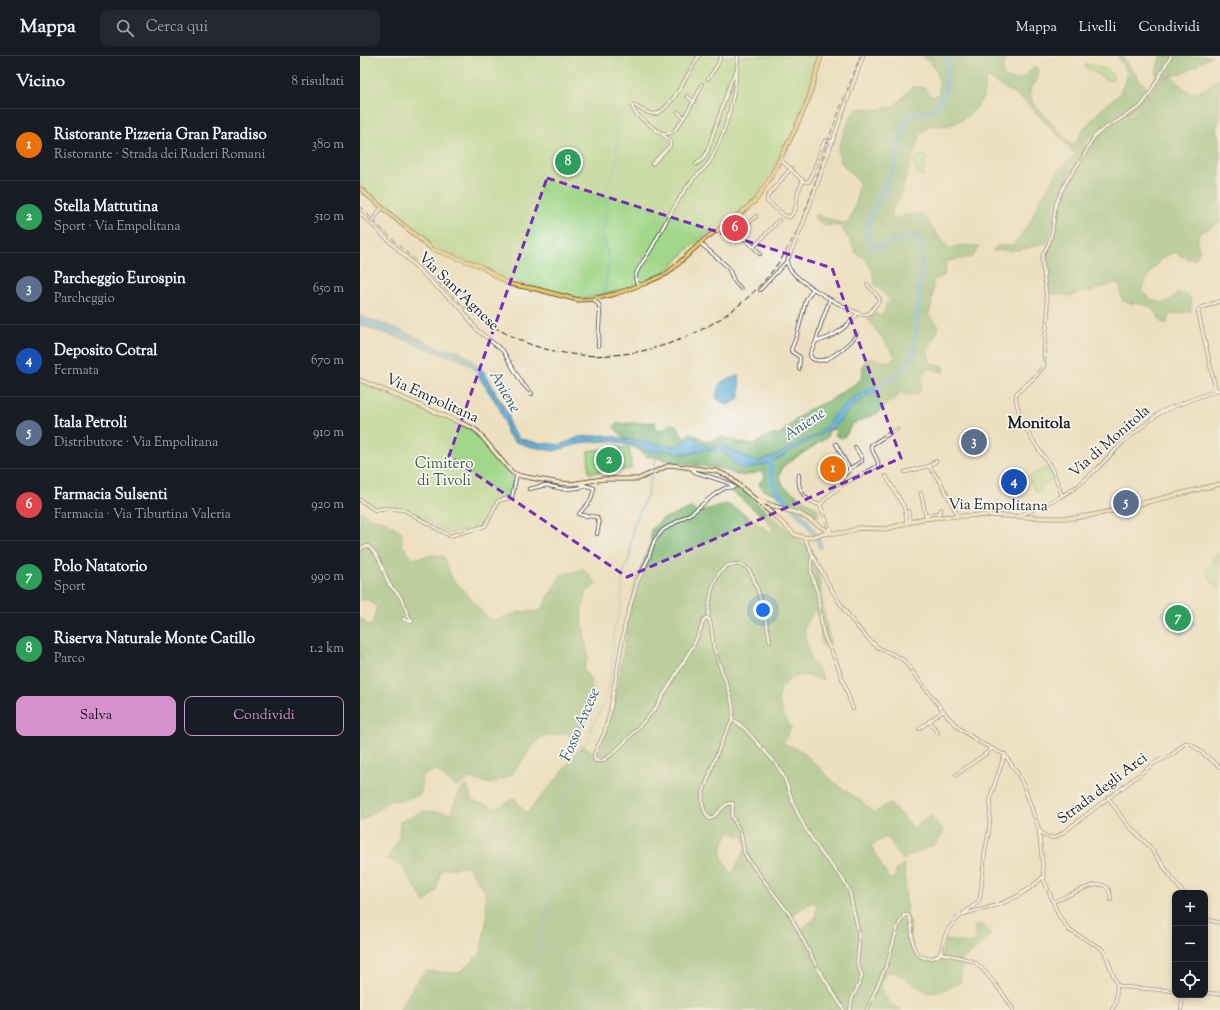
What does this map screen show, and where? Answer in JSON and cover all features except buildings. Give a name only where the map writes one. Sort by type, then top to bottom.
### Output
[{"type":"main road","points":[[360,190],[434,250],[478,265],[507,283],[538,289],[570,299],[593,299],[615,294],[638,287],[668,273],[700,243],[727,226],[758,198],[795,130],[805,108],[821,56]]},
{"type":"main road","name":"Via Empolitana","points":[[360,380],[473,428],[481,435],[506,467],[517,474],[559,483],[579,484],[601,480],[638,479],[670,465],[715,471],[724,474],[754,498],[795,535],[806,538],[831,532],[842,534],[860,528],[886,529],[926,518],[996,515],[1058,519],[1084,517],[1220,484]]},
{"type":"main road","points":[[754,498],[800,514],[831,532]]},
{"type":"main road","points":[[770,512],[770,508],[774,506]]},
{"type":"main road","points":[[821,526],[823,530],[822,534]]},
{"type":"street","points":[[652,164],[670,146],[670,141],[662,133],[639,116],[633,110],[632,106],[634,105],[651,113],[663,111],[675,96],[698,56]]},
{"type":"street","points":[[708,79],[717,66],[721,56]]},
{"type":"street","points":[[638,287],[636,280],[637,273],[651,250],[666,220],[688,184],[706,168],[714,154],[730,111],[738,68],[738,56]]},
{"type":"street","points":[[760,290],[787,261],[803,224],[863,56]]},
{"type":"street","points":[[1062,496],[1055,475],[1049,463],[1034,441],[1022,418],[1016,401],[1016,394],[1044,366],[1048,312],[1042,258],[1052,232],[1056,203],[1066,182],[1083,157],[1094,137],[1102,130],[1140,107],[1147,98],[1171,56]]},
{"type":"street","points":[[696,164],[703,159],[707,152],[730,83],[738,68]]},
{"type":"street","points":[[662,133],[669,134],[672,132],[694,102],[702,84]]},
{"type":"street","points":[[687,96],[694,102]]},
{"type":"street","points":[[678,112],[684,117]]},
{"type":"street","points":[[780,158],[803,181],[807,183],[810,180],[824,142],[827,140],[832,142]]},
{"type":"street","points":[[791,168],[767,198],[767,201],[786,216],[790,217],[794,211],[798,192],[803,181]]},
{"type":"street","points":[[370,223],[382,207]]},
{"type":"street","name":"Via Sant'Agnese","points":[[360,213],[461,308],[477,330],[503,352],[520,380],[532,394]]},
{"type":"street","points":[[738,235],[756,216]]},
{"type":"street","points":[[754,247],[780,220]]},
{"type":"street","points":[[727,226],[735,223]]},
{"type":"street","points":[[727,226],[754,247],[760,254]]},
{"type":"street","points":[[700,243],[728,267],[734,281],[741,289]]},
{"type":"street","points":[[787,261],[787,265],[792,272],[813,289],[863,315],[869,314],[880,300],[867,284]]},
{"type":"street","points":[[799,368],[800,357],[792,352],[791,349],[797,335],[806,300],[813,289]]},
{"type":"street","points":[[593,299],[598,304],[600,310],[598,346]]},
{"type":"street","points":[[830,299],[810,357],[815,360],[824,360],[848,344],[854,338],[856,333]]},
{"type":"street","points":[[1216,391],[1198,311],[1201,308],[1220,301]]},
{"type":"street","points":[[816,342],[830,337],[851,321],[858,313]]},
{"type":"street","name":"Via di Monitola","points":[[1017,517],[1062,496],[1082,483],[1120,445],[1161,412],[1220,389]]},
{"type":"street","points":[[820,506],[827,497],[844,484],[878,466],[878,462],[871,449],[871,445],[897,429]]},
{"type":"street","points":[[836,444],[850,469]]},
{"type":"street","points":[[844,484],[840,479],[841,477],[862,461],[862,458],[855,447]]},
{"type":"street","points":[[905,472],[930,466],[936,461]]},
{"type":"street","points":[[930,466],[958,516]]},
{"type":"street","points":[[692,469],[695,472],[726,482],[734,487],[724,488],[715,494],[693,512],[662,531],[653,543],[648,559],[636,585],[625,624],[608,718],[603,737],[594,754],[594,759],[596,761],[602,761],[611,755],[655,709],[693,646],[700,633],[704,619],[708,618]]},
{"type":"street","points":[[360,500],[375,510],[385,508],[404,510],[450,536],[485,526],[498,501],[512,497],[517,474]]},
{"type":"street","points":[[799,475],[799,485],[802,494],[820,506],[831,532]]},
{"type":"street","points":[[886,476],[904,507],[909,522]]},
{"type":"street","points":[[579,484],[593,487],[594,490],[591,500],[580,512],[580,514],[597,517],[599,524],[597,534]]},
{"type":"street","points":[[529,489],[546,485],[563,489],[579,488],[585,485]]},
{"type":"street","points":[[921,493],[926,518]]},
{"type":"street","points":[[926,518],[929,514],[940,513],[941,509]]},
{"type":"street","points":[[908,511],[909,522]]},
{"type":"street","points":[[806,538],[831,589],[862,632],[880,649],[900,657],[943,711],[964,732],[992,749],[1005,754],[991,795],[989,830],[980,898],[978,902],[952,924],[937,957],[930,958],[919,955],[914,944],[910,917],[904,915],[898,926],[888,962],[867,1010]]},
{"type":"street","points":[[360,550],[363,547],[368,546],[378,556],[389,583],[395,592],[400,596],[409,617],[412,620],[411,622],[403,619]]},
{"type":"street","points":[[813,555],[811,570],[818,595],[823,634],[836,661],[853,709]]},
{"type":"street","points":[[770,642],[768,626],[753,577],[748,569],[743,565],[732,564],[724,567],[720,571],[712,592],[708,618],[710,619],[715,651],[730,696],[733,714],[732,720],[715,756],[704,787],[702,797],[704,809],[707,817],[710,819],[724,806],[733,804],[732,817],[741,833],[744,852],[747,858],[789,913],[815,963],[844,1010]]},
{"type":"street","points":[[919,729],[943,711]]},
{"type":"street","points":[[732,720],[745,729],[776,764],[782,773],[792,802],[804,826],[818,848],[842,878],[850,891],[858,930],[859,944],[856,963],[862,976],[850,1010]]},
{"type":"street","points":[[930,721],[938,733]]},
{"type":"street","name":"Strada degli Arci","points":[[1005,754],[1021,780],[1030,800],[1039,830],[1042,834],[1048,837],[1056,837],[1156,762],[1172,755],[1185,743],[1190,743],[1220,767]]},
{"type":"street","points":[[956,775],[992,749]]},
{"type":"street","points":[[1108,797],[1125,822],[1148,844],[1181,890]]},
{"type":"street","points":[[1039,830],[1044,876],[1059,916],[1067,928],[1103,950],[1117,985],[1115,1004],[1112,1010]]},
{"type":"street","points":[[962,916],[1012,899],[1034,885],[1044,876]]},
{"type":"street","points":[[1053,902],[1100,884],[1109,889],[1111,900]]},
{"type":"street","points":[[1208,919],[1220,923]]},
{"type":"street","points":[[940,953],[968,960],[977,964],[1008,1000],[1013,1010]]},
{"type":"street","points":[[1117,985],[1123,987],[1172,991]]},
{"type":"street","points":[[1208,993],[1220,994]]},
{"type":"street","points":[[1181,1010],[1183,998]]},
{"type":"highlighted area","points":[[547,178],[832,268],[901,458],[627,577],[449,456]]},
{"type":"green space","points":[[360,56],[818,56],[809,89],[789,138],[756,198],[732,217],[706,234],[686,251],[668,271],[650,280],[623,290],[583,299],[520,283],[436,247],[360,186]]},
{"type":"green space","points":[[922,56],[963,56],[980,58],[985,56],[1008,56],[1002,70],[1007,78],[1014,80],[1021,79],[1031,69],[1036,67],[1039,69],[1038,77],[1030,89],[1033,103],[1071,144],[1069,147],[1027,103],[989,78],[985,79],[984,93],[979,105],[968,116],[950,125],[931,125],[920,135],[898,201],[892,209],[892,215],[896,218],[909,214],[922,214],[939,237],[950,248],[962,245],[979,246],[973,257],[947,261],[944,275],[940,278],[934,279],[931,308],[928,315],[938,325],[937,332],[928,351],[930,363],[945,367],[944,372],[928,368],[922,377],[922,385],[919,393],[909,395],[900,392],[892,402],[890,401],[878,413],[852,424],[846,435],[842,438],[836,436],[835,429],[828,431],[828,436],[826,438],[783,466],[779,477],[784,487],[818,509],[818,516],[815,517],[793,507],[779,495],[764,490],[759,485],[765,477],[763,471],[746,475],[737,475],[724,469],[645,456],[639,450],[631,446],[614,427],[616,424],[656,422],[655,427],[657,431],[662,430],[672,424],[677,426],[683,438],[691,433],[708,442],[720,437],[745,444],[756,444],[765,437],[780,434],[806,411],[832,399],[858,382],[863,376],[862,366],[868,358],[889,362],[896,357],[866,317],[877,313],[880,316],[885,312],[885,306],[890,300],[875,285],[873,272],[865,259],[856,253],[850,240],[840,226],[824,225],[814,218],[815,214],[841,223],[848,223],[857,201],[859,182],[841,163],[838,151],[853,112],[860,108],[877,110],[895,106],[912,87],[924,87],[932,97],[939,94],[938,76],[931,64]]},
{"type":"green space","points":[[1117,56],[1122,56],[1149,92],[1140,106],[1093,136],[1089,135],[1089,139],[1076,151],[1072,152],[1069,148],[1076,142],[1083,130],[1102,108],[1119,95],[1128,74]]},
{"type":"green space","points":[[1160,56],[1212,56],[1181,74],[1159,78],[1156,74]]},
{"type":"green space","points":[[1087,64],[1106,69],[1114,75],[1112,80],[1108,80],[1085,67]]},
{"type":"green space","points":[[1173,77],[1180,85],[1191,93],[1196,93],[1206,88],[1220,77],[1220,122],[1216,127],[1220,145],[1220,223],[1199,233],[1197,243],[1200,252],[1195,259],[1188,259],[1174,252],[1164,257],[1149,274],[1143,289],[1147,297],[1163,304],[1177,293],[1185,294],[1191,300],[1191,311],[1169,315],[1167,323],[1162,323],[1148,306],[1129,303],[1122,300],[1120,287],[1117,283],[1097,288],[1092,292],[1084,291],[1072,296],[1050,294],[1045,263],[1046,255],[1055,232],[1058,206],[1074,174],[1100,133],[1133,114],[1142,107],[1157,82]]},
{"type":"green space","points":[[1088,143],[1087,148],[1055,202],[1053,223],[1047,243],[1018,250],[992,251],[997,246],[1013,245],[1030,223],[1039,203],[1059,169]]},
{"type":"green space","points":[[919,155],[925,155],[927,160],[924,163],[923,176],[921,177],[916,172],[914,166],[916,157]]},
{"type":"green space","name":"Cimitero di Tivoli","points":[[360,383],[467,427],[482,440],[504,469],[514,478],[510,497],[497,500],[485,524],[450,534],[405,508],[384,507],[375,509],[360,498]]},
{"type":"green space","points":[[629,447],[631,469],[589,473],[588,451]]},
{"type":"green space","points":[[1048,467],[1054,479],[1040,486],[1042,489],[1036,493],[1028,477]]},
{"type":"green space","points":[[738,487],[803,543],[809,550],[817,567],[830,641],[825,648],[822,645],[818,614],[815,609],[804,629],[811,661],[820,672],[823,680],[808,675],[792,677],[781,688],[778,700],[784,716],[791,728],[783,743],[803,752],[836,784],[861,801],[874,813],[890,803],[914,828],[931,816],[944,831],[937,843],[902,860],[890,840],[885,837],[871,846],[889,879],[895,879],[896,869],[904,864],[907,917],[910,920],[911,945],[916,956],[920,959],[934,961],[938,959],[942,953],[945,940],[973,944],[976,936],[974,926],[982,924],[991,934],[979,947],[962,960],[960,983],[941,991],[929,993],[894,972],[885,973],[881,988],[889,1003],[902,1010],[399,1010],[416,982],[426,971],[459,973],[480,954],[487,919],[485,892],[468,867],[441,869],[436,891],[425,903],[403,868],[387,858],[398,842],[400,822],[424,811],[451,813],[461,789],[467,785],[472,801],[497,808],[515,798],[522,809],[527,813],[559,776],[582,745],[597,755],[603,744],[615,698],[635,584],[651,543],[651,530],[661,520],[691,508],[697,512],[726,504],[740,511],[770,532],[774,530],[767,520],[729,489]],"holes":[[[730,831],[739,837],[744,836],[746,847],[732,875],[722,853],[723,844]],[[812,902],[817,905],[815,918],[798,932],[789,917]]]},
{"type":"green space","points":[[360,511],[373,519],[385,521],[402,532],[402,545],[413,559],[434,555],[444,557],[452,579],[492,621],[520,612],[540,611],[561,575],[583,569],[597,583],[586,593],[581,614],[588,658],[583,670],[591,679],[592,712],[573,742],[569,733],[540,737],[511,775],[490,784],[470,778],[456,787],[436,770],[422,776],[421,794],[401,801],[391,800],[360,822],[360,619],[362,619],[367,625],[372,625],[377,607],[367,599],[360,601]]},
{"type":"green space","points":[[1220,552],[1220,590],[1216,584],[1214,585],[1206,569],[1215,564],[1211,559]]},
{"type":"water","name":"Aniene","points":[[360,316],[395,328],[442,349],[458,350],[471,359],[484,372],[490,382],[509,415],[509,424],[518,438],[533,442],[560,445],[579,437],[604,435],[674,447],[692,436],[707,447],[725,446],[751,460],[758,461],[772,457],[817,434],[828,424],[833,416],[852,399],[873,387],[876,391],[854,405],[837,425],[770,463],[747,469],[742,469],[737,466],[726,453],[718,451],[702,450],[691,454],[680,454],[667,450],[652,452],[644,450],[637,445],[628,445],[611,441],[586,442],[554,451],[528,446],[514,441],[506,433],[505,423],[500,409],[472,366],[453,356],[440,354],[406,340],[360,325]]},
{"type":"water","points":[[739,375],[740,396],[736,401],[727,405],[717,399],[720,384],[725,380]]},
{"type":"water","points":[[1175,601],[1195,624],[1181,636],[1161,613]]},
{"type":"waterway","points":[[604,295],[609,260],[602,234],[607,213],[606,198],[604,194],[617,164],[615,112],[616,56]]},
{"type":"waterway","name":"Aniene","points":[[870,392],[902,371],[914,353],[923,245],[919,238],[913,237],[901,239],[879,247],[873,247],[868,238],[867,225],[894,166],[904,123],[909,116],[935,108],[945,93],[948,65],[946,56]]},
{"type":"waterway","name":"Fosso Arcese","points":[[653,471],[658,451]]},
{"type":"waterway","points":[[770,461],[773,484],[779,494],[806,521],[818,539],[820,547]]},
{"type":"waterway","name":"Fosso Arcese","points":[[516,1010],[522,990],[531,971],[547,914],[551,890],[551,838],[570,777],[577,766],[582,748],[589,741],[591,729],[604,704],[611,680],[614,628],[621,604],[623,575],[630,556],[633,527],[647,496],[652,474]]},
{"type":"waterway","points":[[541,940],[553,949],[567,980],[573,989],[599,1010]]},
{"type":"railway","points":[[360,207],[467,309],[502,332],[520,340],[532,345],[567,353],[602,356],[638,352],[672,342],[705,328],[735,308],[761,284],[783,256],[804,213],[829,138],[860,56]]},
{"type":"place","name":"Riserva Naturale Monte Catillo","points":[[568,162]]},
{"type":"place","name":"Farmacia Sulsenti","points":[[735,228]]},
{"type":"place","name":"Parcheggio Eurospin","points":[[974,442]]},
{"type":"place","name":"Stella Mattutina","points":[[609,460]]},
{"type":"place","name":"Ristorante Pizzeria Gran Paradiso","points":[[833,469]]},
{"type":"place","name":"Deposito Cotral","points":[[1014,482]]},
{"type":"place","name":"Itala Petroli","points":[[1126,503]]},
{"type":"place","name":"Polo Natatorio","points":[[1178,618]]},
{"type":"district","name":"Monitola","points":[[1039,424]]}]
